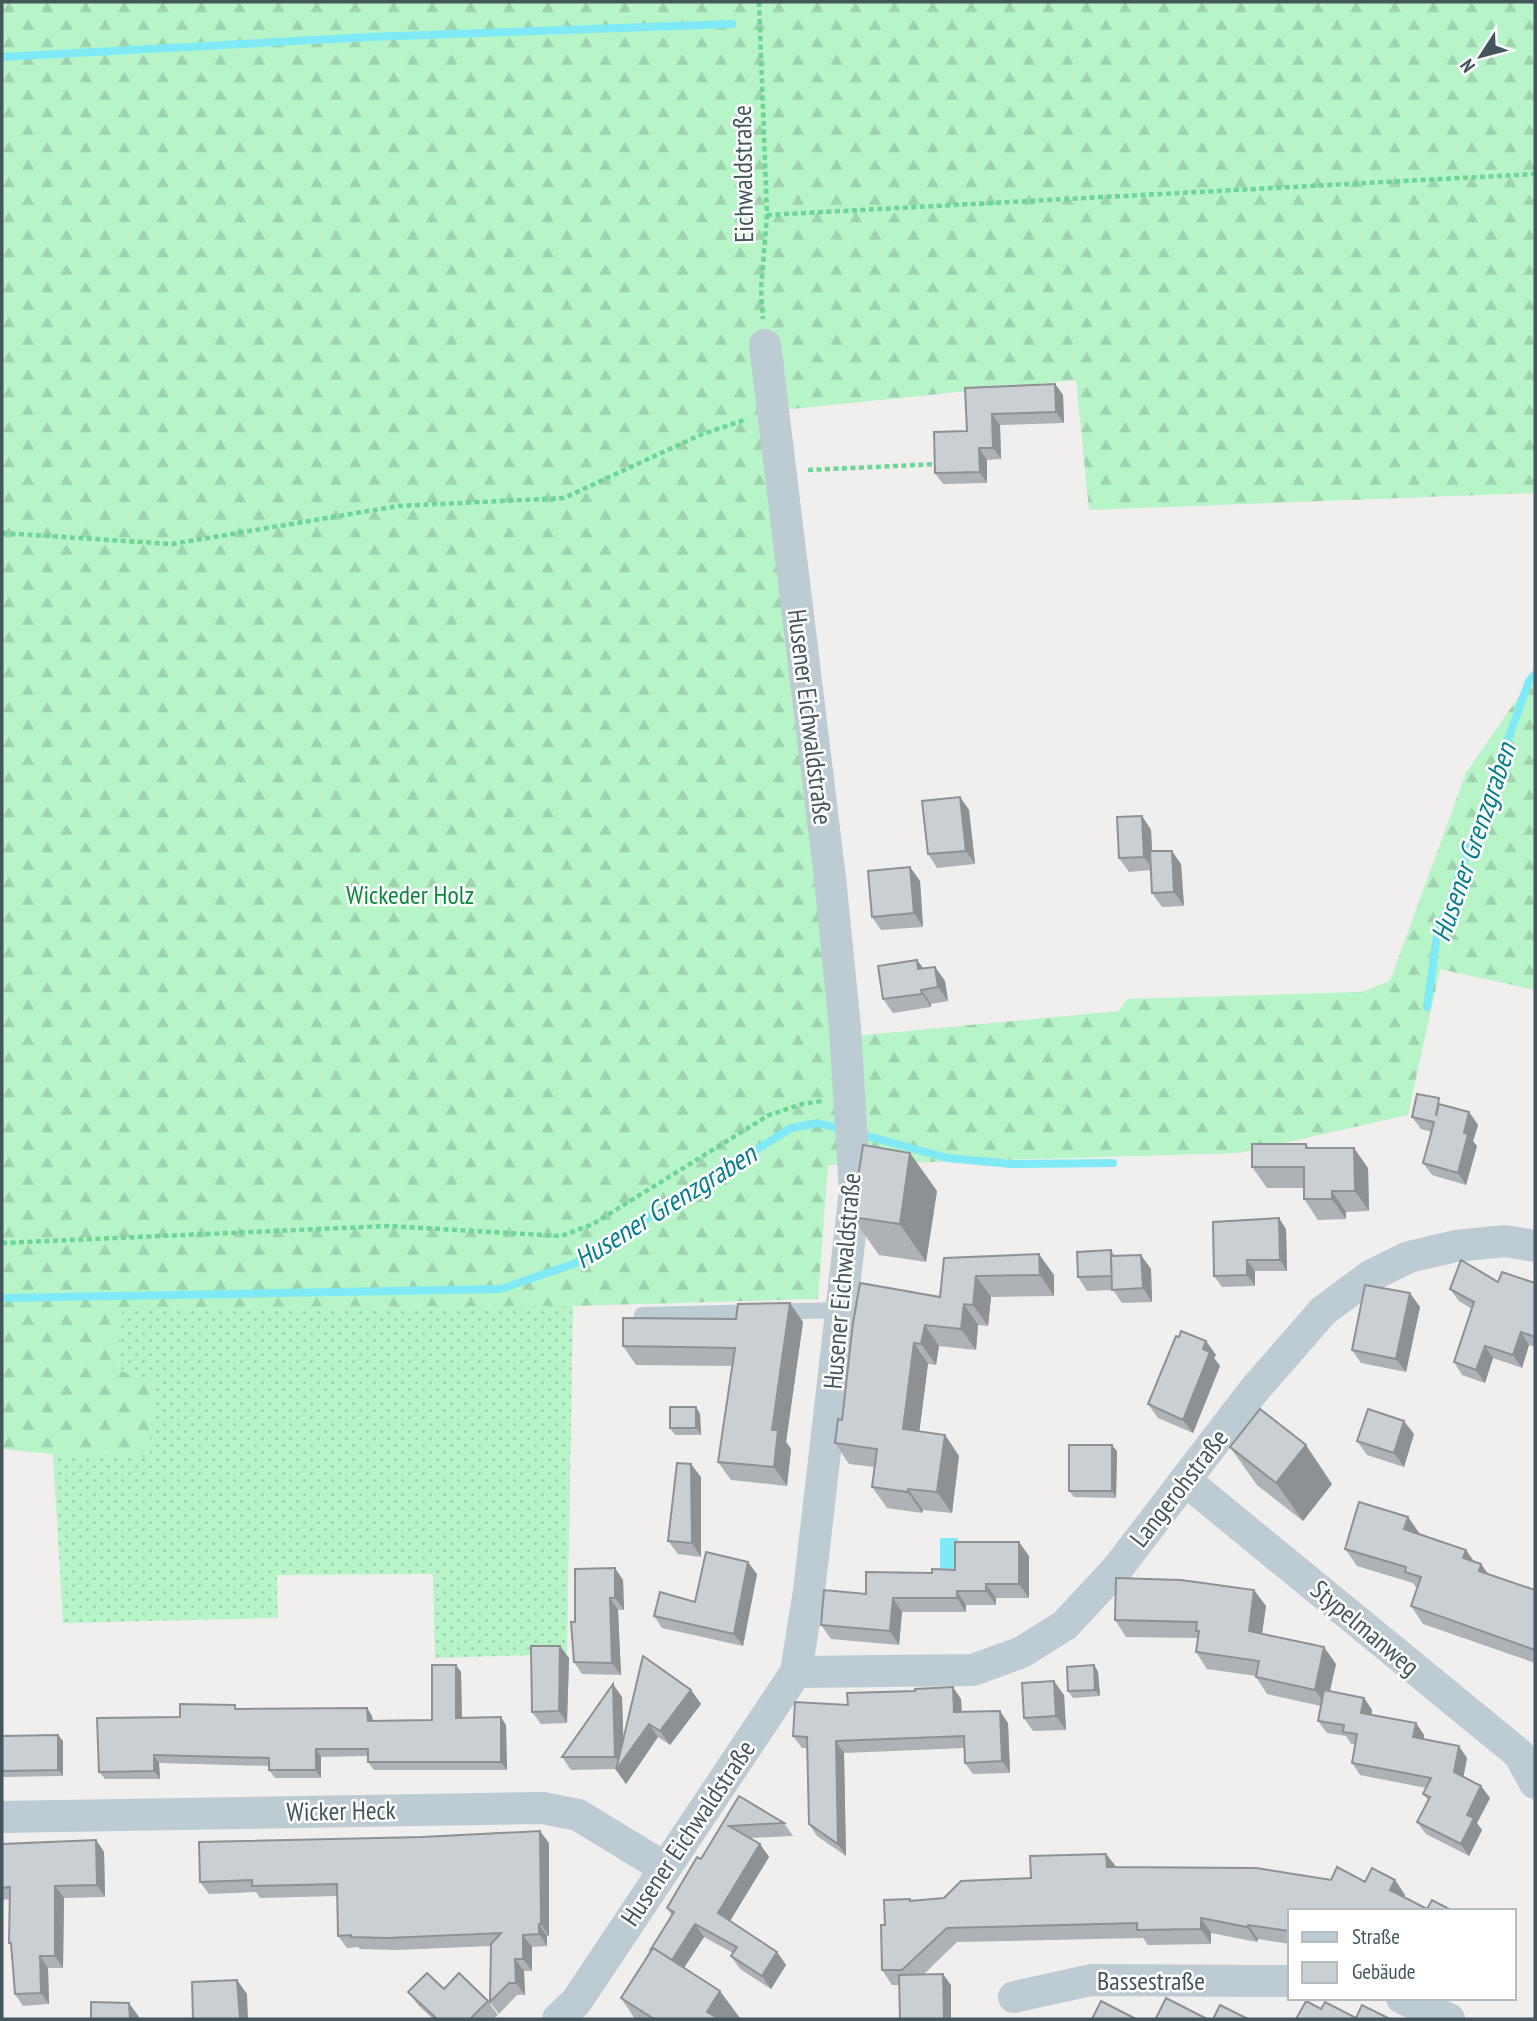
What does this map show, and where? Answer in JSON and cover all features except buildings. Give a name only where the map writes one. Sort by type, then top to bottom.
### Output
[{"type":"street","name":"Husener Eichwaldstraße","points":[[577,2014],[665,1868],[796,1672],[809,1591],[842,1310],[855,1191],[845,1028],[830,878],[765,345]]},
{"type":"street","name":"Langerohstraße","points":[[796,1672],[973,1670],[1022,1652],[1065,1625],[1117,1569],[1288,1349],[1323,1311],[1370,1276],[1409,1257],[1456,1246],[1505,1241],[1535,1246]]},
{"type":"street","name":"Stypelmanweg","points":[[1186,1481],[1527,1748],[1535,1783]]},
{"type":"street","name":"Wicker Heck","points":[[2,1817],[542,1808],[578,1815],[665,1868]]},
{"type":"street","name":"Bassestraße","points":[[1014,1997],[1091,1980],[1288,1981]]},
{"type":"street","points":[[1406,2000],[1449,2019]]},
{"type":"lane","points":[[642,1315],[842,1310]]},
{"type":"path","name":"Eichwaldstraße","points":[[759,2],[767,215],[761,289],[765,345]]},
{"type":"path","points":[[767,215],[1535,174]]},
{"type":"path","points":[[2,533],[172,544],[398,506],[564,498],[700,435],[772,412]]},
{"type":"path","points":[[779,471],[943,464]]},
{"type":"path","points":[[2,1243],[387,1226],[561,1236],[593,1224],[769,1115],[802,1104],[850,1105]]},
{"type":"green space","name":"Wickeder Holz","points":[[2,2],[1535,2],[1535,493],[1089,510],[1076,380],[761,412],[833,1038],[1119,1011],[1127,999],[1361,992],[1390,981],[1466,773],[1535,673],[1535,990],[1440,969],[1408,1115],[1239,1153],[828,1165],[818,1299],[573,1306],[122,1307],[118,1370],[153,1382],[150,1457],[53,1454],[2,1449]]},
{"type":"green space","points":[[573,1306],[567,1654],[435,1658],[433,1574],[277,1575],[278,1618],[63,1623],[53,1454],[150,1456],[118,1370],[122,1307]]},
{"type":"water","points":[[940,1538],[958,1538],[958,1579],[940,1579]]},
{"type":"waterway","points":[[2,57],[370,37],[732,24]]},
{"type":"waterway","name":"Husener Grenzgraben","points":[[1427,1007],[1437,936],[1529,681],[1535,674]]},
{"type":"waterway","name":"Husener Grenzgraben","points":[[2,1298],[501,1289],[576,1263],[791,1128],[818,1123],[845,1130]]},
{"type":"waterway","name":"Husener Grenzgraben","points":[[857,1133],[947,1158],[1011,1164],[1113,1163]]}]
